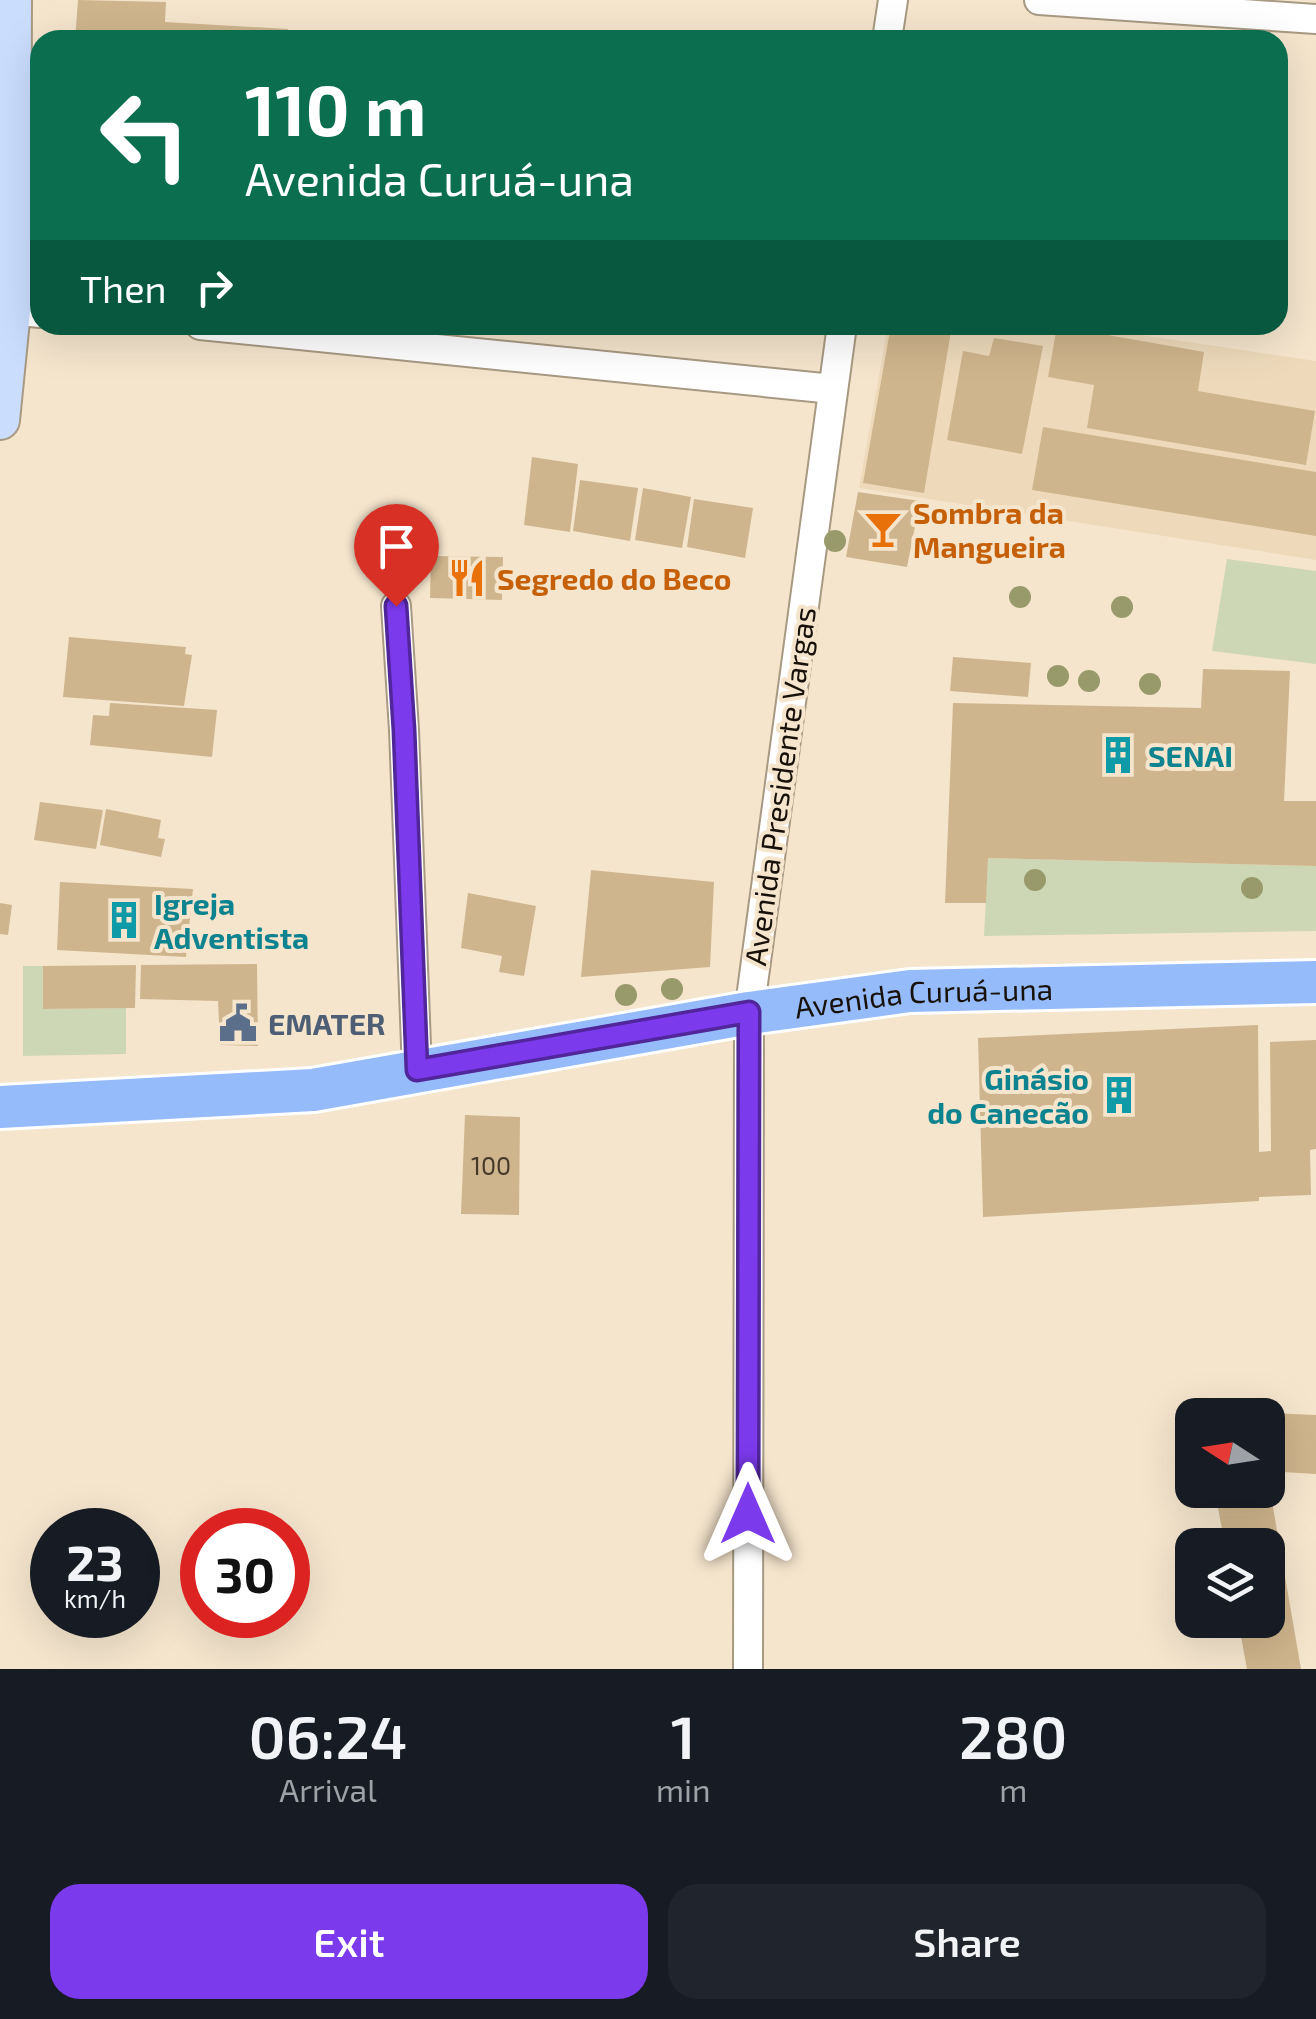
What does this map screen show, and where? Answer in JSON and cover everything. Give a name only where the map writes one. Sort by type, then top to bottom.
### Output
[{"type":"main road","points":[[0,420],[26,311],[6,245],[12,0]]},
{"type":"main road","name":"Avenida Curuá-una","points":[[0,1108],[313,1090],[749,1012],[910,991],[1316,982]]},
{"type":"street","points":[[888,30],[893,0]]},
{"type":"street","points":[[1039,0],[1316,20]]},
{"type":"street","points":[[299,335],[833,389]]},
{"type":"street","name":"Avenida Presidente Vargas","points":[[748,1669],[749,1012],[841,335]]},
{"type":"street","points":[[396,606],[417,1070]]},
{"type":"shaded area","points":[[886,335],[1140,335],[1316,361],[1316,560],[859,488]]},
{"type":"green space","points":[[1227,559],[1316,571],[1316,664],[1212,651]]},
{"type":"green space","points":[[988,858],[1316,866],[1316,931],[984,936]]},
{"type":"green space","points":[[23,966],[43,966],[43,1009],[126,1008],[126,1054],[23,1056]]},
{"type":"building","points":[[78,0],[166,2],[165,22],[288,29],[288,30],[76,30]]},
{"type":"building","points":[[889,335],[950,335],[924,493],[863,483]]},
{"type":"building","points":[[1055,335],[1108,335],[1204,352],[1198,391],[1315,411],[1306,465],[1087,428],[1094,385],[1048,377]]},
{"type":"building","points":[[994,338],[1043,346],[1022,454],[947,440],[963,351],[989,356]]},
{"type":"building","points":[[1043,427],[1316,472],[1316,536],[1032,490]]},
{"type":"building","points":[[532,457],[578,464],[570,532],[524,525]]},
{"type":"building","points":[[580,480],[638,488],[630,541],[573,531]]},
{"type":"building","points":[[643,488],[691,497],[682,548],[635,540]]},
{"type":"building","name":"Sombra da Mangueira","points":[[858,492],[920,501],[907,567],[846,557]]},
{"type":"building","points":[[694,499],[753,508],[745,558],[687,547]]},
{"type":"building","name":"Segredo do Beco","points":[[431,556],[503,557],[502,600],[430,598]]},
{"type":"building","points":[[69,637],[186,647],[185,654],[192,655],[184,706],[63,697]]},
{"type":"building","points":[[953,657],[1031,663],[1028,697],[950,691]]},
{"type":"building","name":"SENAI","points":[[1203,669],[1290,671],[1284,801],[1316,801],[1316,866],[988,858],[986,903],[945,903],[953,703],[1201,708]]},
{"type":"building","points":[[110,703],[217,710],[212,757],[90,745],[93,715],[109,716]]},
{"type":"building","points":[[40,802],[103,810],[96,849],[34,840]]},
{"type":"building","points":[[106,809],[161,820],[158,838],[165,839],[161,857],[100,845]]},
{"type":"building","points":[[591,870],[714,882],[710,967],[581,977]]},
{"type":"building","name":"Igreja Adventista","points":[[60,882],[193,889],[186,957],[57,950]]},
{"type":"building","points":[[468,893],[536,906],[524,976],[499,972],[502,956],[461,948]]},
{"type":"building","points":[[0,903],[12,905],[8,935],[0,934]]},
{"type":"building","points":[[257,964],[258,1046],[220,1045],[218,1001],[140,999],[141,965]]},
{"type":"building","points":[[136,965],[135,1008],[43,1009],[43,966]]},
{"type":"building","name":"Ginásio do Canecão","points":[[1258,1025],[1259,1152],[1271,1151],[1270,1042],[1316,1040],[1316,1149],[1310,1150],[1311,1195],[983,1217],[978,1038]]},
{"type":"building","points":[[465,1115],[520,1117],[519,1215],[461,1214]]},
{"type":"building","points":[[1285,1414],[1316,1415],[1316,1474],[1285,1472]]},
{"type":"building","points":[[1218,1508],[1273,1508],[1277,1528],[1222,1528]]},
{"type":"building","points":[[1285,1577],[1301,1669],[1247,1669],[1241,1638],[1285,1638]]},
{"type":"place","name":"Sombra da Mangueira","points":[[883,529]]},
{"type":"place","name":"Segredo do Beco","points":[[467,578]]},
{"type":"place","name":"SENAI","points":[[1118,755]]},
{"type":"place","name":"Igreja Adventista","points":[[124,920]]},
{"type":"place","name":"EMATER","points":[[238,1023]]},
{"type":"place","name":"Ginásio do Canecão","points":[[1119,1095]]},
{"type":"route","points":[[396,606],[417,1070],[749,1012],[748,1514]]}]
